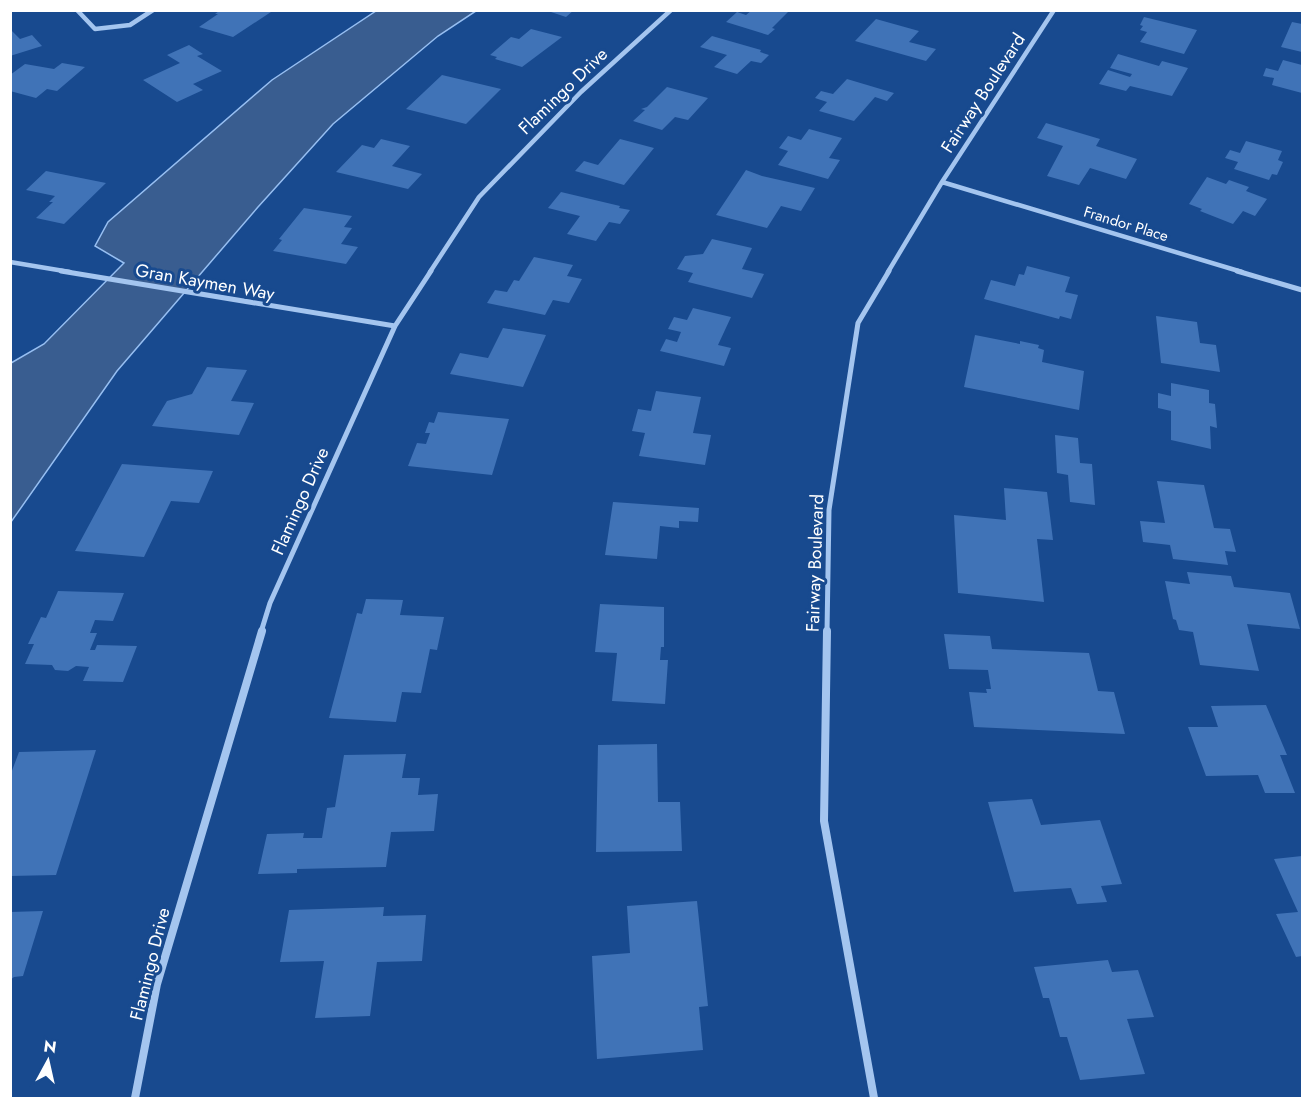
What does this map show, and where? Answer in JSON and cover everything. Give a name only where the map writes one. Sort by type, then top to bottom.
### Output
[{"type":"street","points":[[77,10],[95,28],[130,25],[153,10]]},
{"type":"street","name":"Flamingo Drive","points":[[135,1098],[157,984],[270,603],[395,327],[479,197],[581,92],[671,10]]},
{"type":"street","name":"Fairway Boulevard","points":[[874,1098],[824,821],[829,510],[858,323],[942,182],[1054,10]]},
{"type":"street","name":"Frandor Place","points":[[942,182],[1302,290]]},
{"type":"street","name":"Gran Kaymen Way","points":[[10,262],[395,327]]},
{"type":"water","points":[[376,11],[476,11],[438,36],[333,124],[258,207],[117,371],[11,522],[11,363],[44,344],[124,263],[95,246],[108,222],[272,80]]},
{"type":"building","points":[[274,10],[233,37],[199,27],[219,11]]},
{"type":"building","points":[[545,10],[574,10],[566,17]]},
{"type":"building","points":[[752,10],[790,10],[768,35],[726,22],[737,12],[746,15]]},
{"type":"building","points":[[1144,17],[1197,30],[1184,54],[1140,42],[1147,32],[1140,30]]},
{"type":"building","points":[[876,19],[919,31],[909,42],[936,49],[926,61],[855,41]]},
{"type":"building","points":[[1292,22],[1302,24],[1302,52],[1281,47]]},
{"type":"building","points":[[10,29],[20,39],[32,35],[42,46],[10,56]]},
{"type":"building","points":[[531,29],[562,37],[522,67],[495,59],[497,57],[490,55],[511,37],[519,39]]},
{"type":"building","points":[[712,36],[761,50],[760,52],[769,55],[761,63],[751,61],[737,74],[714,67],[727,55],[700,47]]},
{"type":"building","points":[[189,45],[203,54],[197,56],[222,71],[193,84],[203,90],[177,102],[143,80],[180,63],[167,55]]},
{"type":"building","points":[[1118,54],[1159,66],[1162,61],[1188,68],[1172,96],[1130,86],[1126,91],[1099,84],[1108,70],[1130,77],[1132,74],[1110,68]]},
{"type":"building","points":[[1283,60],[1302,65],[1302,93],[1272,85],[1274,78],[1263,76],[1266,68],[1278,71]]},
{"type":"building","points":[[62,63],[85,67],[57,91],[47,89],[36,98],[10,91],[10,75],[25,64],[54,69]]},
{"type":"building","points":[[442,75],[501,89],[466,124],[406,109]]},
{"type":"building","points":[[847,79],[894,93],[887,101],[875,97],[854,121],[819,111],[827,102],[815,98],[821,91],[833,94]]},
{"type":"building","points":[[667,87],[708,98],[688,120],[675,117],[662,130],[633,121],[645,110],[641,109],[647,107]]},
{"type":"building","points":[[1046,123],[1100,139],[1096,146],[1137,159],[1126,179],[1090,168],[1079,185],[1047,176],[1063,146],[1037,138]]},
{"type":"building","points":[[809,129],[842,138],[829,158],[840,160],[828,179],[778,165],[788,151],[779,148],[788,136],[801,140]]},
{"type":"building","points":[[381,139],[410,146],[392,166],[422,174],[408,189],[336,172],[362,145],[374,148]]},
{"type":"building","points":[[620,139],[654,148],[624,185],[575,171],[584,161],[598,165]]},
{"type":"building","points":[[1246,141],[1282,151],[1278,160],[1283,162],[1277,175],[1272,174],[1269,180],[1234,169],[1238,162],[1225,158],[1230,150],[1240,153]]},
{"type":"building","points":[[746,170],[815,188],[801,211],[781,206],[767,228],[716,215]]},
{"type":"building","points":[[46,171],[106,183],[64,224],[36,218],[53,202],[49,202],[55,196],[26,190]]},
{"type":"building","points":[[1207,177],[1226,184],[1229,180],[1249,187],[1246,191],[1267,199],[1255,216],[1243,211],[1233,224],[1200,211],[1202,209],[1189,204]]},
{"type":"building","points":[[561,192],[630,210],[620,224],[609,222],[596,241],[567,234],[580,216],[548,208]]},
{"type":"building","points":[[304,208],[352,216],[344,227],[352,228],[341,244],[358,247],[346,264],[273,251],[282,240],[279,239]]},
{"type":"building","points":[[712,239],[752,248],[742,269],[764,274],[752,298],[688,282],[693,273],[677,269],[685,256],[703,254]]},
{"type":"building","points":[[534,257],[573,265],[567,276],[582,279],[569,303],[553,300],[545,315],[487,303],[495,290],[507,292],[514,280],[519,281]]},
{"type":"building","points":[[1027,266],[1070,277],[1065,292],[1078,295],[1071,319],[1060,316],[1059,319],[984,299],[991,280],[1015,286],[1019,274],[1024,275]]},
{"type":"building","points":[[693,308],[731,317],[718,345],[731,348],[724,366],[660,351],[666,339],[677,342],[681,332],[668,329],[674,317],[687,320]]},
{"type":"building","points":[[1156,316],[1197,322],[1200,343],[1216,345],[1220,372],[1161,363]]},
{"type":"building","points":[[503,328],[546,335],[523,387],[450,374],[460,353],[488,358]]},
{"type":"building","points":[[975,335],[1020,344],[1020,341],[1039,345],[1038,348],[1044,350],[1042,362],[1084,371],[1079,410],[964,387]]},
{"type":"building","points":[[207,367],[247,370],[231,401],[254,403],[239,435],[152,426],[167,401],[192,394]]},
{"type":"building","points":[[1171,383],[1209,390],[1209,403],[1215,404],[1217,428],[1210,426],[1211,449],[1171,440],[1171,411],[1158,408],[1158,393],[1171,396]]},
{"type":"building","points":[[656,391],[701,397],[693,433],[711,435],[705,465],[639,456],[645,433],[632,431],[638,409],[651,411]]},
{"type":"building","points":[[438,412],[509,419],[492,475],[408,466],[417,443],[426,444],[430,433],[425,433],[429,422],[434,423]]},
{"type":"building","points":[[1055,435],[1078,438],[1080,463],[1092,464],[1095,505],[1070,502],[1068,475],[1057,473]]},
{"type":"building","points":[[122,464],[213,471],[199,503],[171,501],[144,557],[75,551]]},
{"type":"building","points":[[1157,481],[1204,485],[1214,528],[1230,529],[1236,552],[1225,551],[1228,565],[1173,559],[1170,545],[1143,542],[1140,521],[1165,523]]},
{"type":"building","points":[[1004,488],[1047,492],[1053,540],[1037,539],[1044,602],[958,593],[954,515],[1006,520]]},
{"type":"building","points":[[613,502],[699,508],[698,522],[679,521],[679,528],[660,526],[657,559],[605,555]]},
{"type":"building","points":[[1187,572],[1231,576],[1234,587],[1290,593],[1300,629],[1247,624],[1259,671],[1200,665],[1193,632],[1179,630],[1176,620],[1173,619],[1165,581],[1190,584]]},
{"type":"building","points":[[58,591],[124,593],[113,621],[95,620],[90,633],[97,633],[90,650],[95,650],[97,645],[137,646],[123,682],[83,681],[89,667],[76,666],[68,671],[55,670],[52,665],[25,664],[34,644],[28,644],[41,617],[46,618]]},
{"type":"building","points":[[366,599],[403,600],[400,615],[444,617],[437,650],[430,649],[421,693],[402,692],[396,722],[329,718],[357,613],[362,614]]},
{"type":"building","points":[[600,604],[664,607],[664,647],[661,647],[660,660],[668,660],[665,704],[612,701],[617,653],[595,652]]},
{"type":"building","points":[[944,634],[990,636],[992,649],[1089,653],[1098,691],[1114,692],[1125,734],[974,727],[969,692],[987,693],[986,689],[991,689],[988,670],[949,669]]},
{"type":"building","points":[[1266,705],[1287,755],[1280,755],[1295,793],[1265,793],[1258,775],[1206,776],[1188,727],[1218,727],[1211,706]]},
{"type":"building","points":[[657,744],[658,802],[680,802],[682,851],[596,852],[598,745]]},
{"type":"building","points":[[96,750],[56,875],[10,876],[10,776],[19,752]]},
{"type":"building","points":[[406,754],[402,778],[420,778],[418,795],[438,794],[434,831],[391,832],[386,867],[297,869],[297,873],[258,874],[267,834],[304,833],[303,838],[322,838],[327,808],[335,807],[344,755]]},
{"type":"building","points":[[1032,799],[1041,825],[1100,820],[1122,884],[1101,886],[1107,902],[1077,904],[1071,888],[1014,892],[988,802]]},
{"type":"building","points":[[1302,856],[1302,956],[1296,957],[1276,914],[1298,912],[1274,859]]},
{"type":"building","points":[[697,901],[708,1006],[699,1007],[703,1050],[597,1059],[592,956],[630,953],[627,906]]},
{"type":"building","points":[[384,907],[383,916],[426,915],[422,961],[377,962],[370,1016],[315,1018],[324,961],[280,962],[289,910]]},
{"type":"building","points":[[43,911],[23,976],[10,980],[10,912]]},
{"type":"building","points":[[1108,960],[1112,972],[1138,970],[1154,1017],[1127,1019],[1145,1074],[1080,1080],[1067,1037],[1060,1037],[1049,998],[1043,998],[1034,967]]}]
